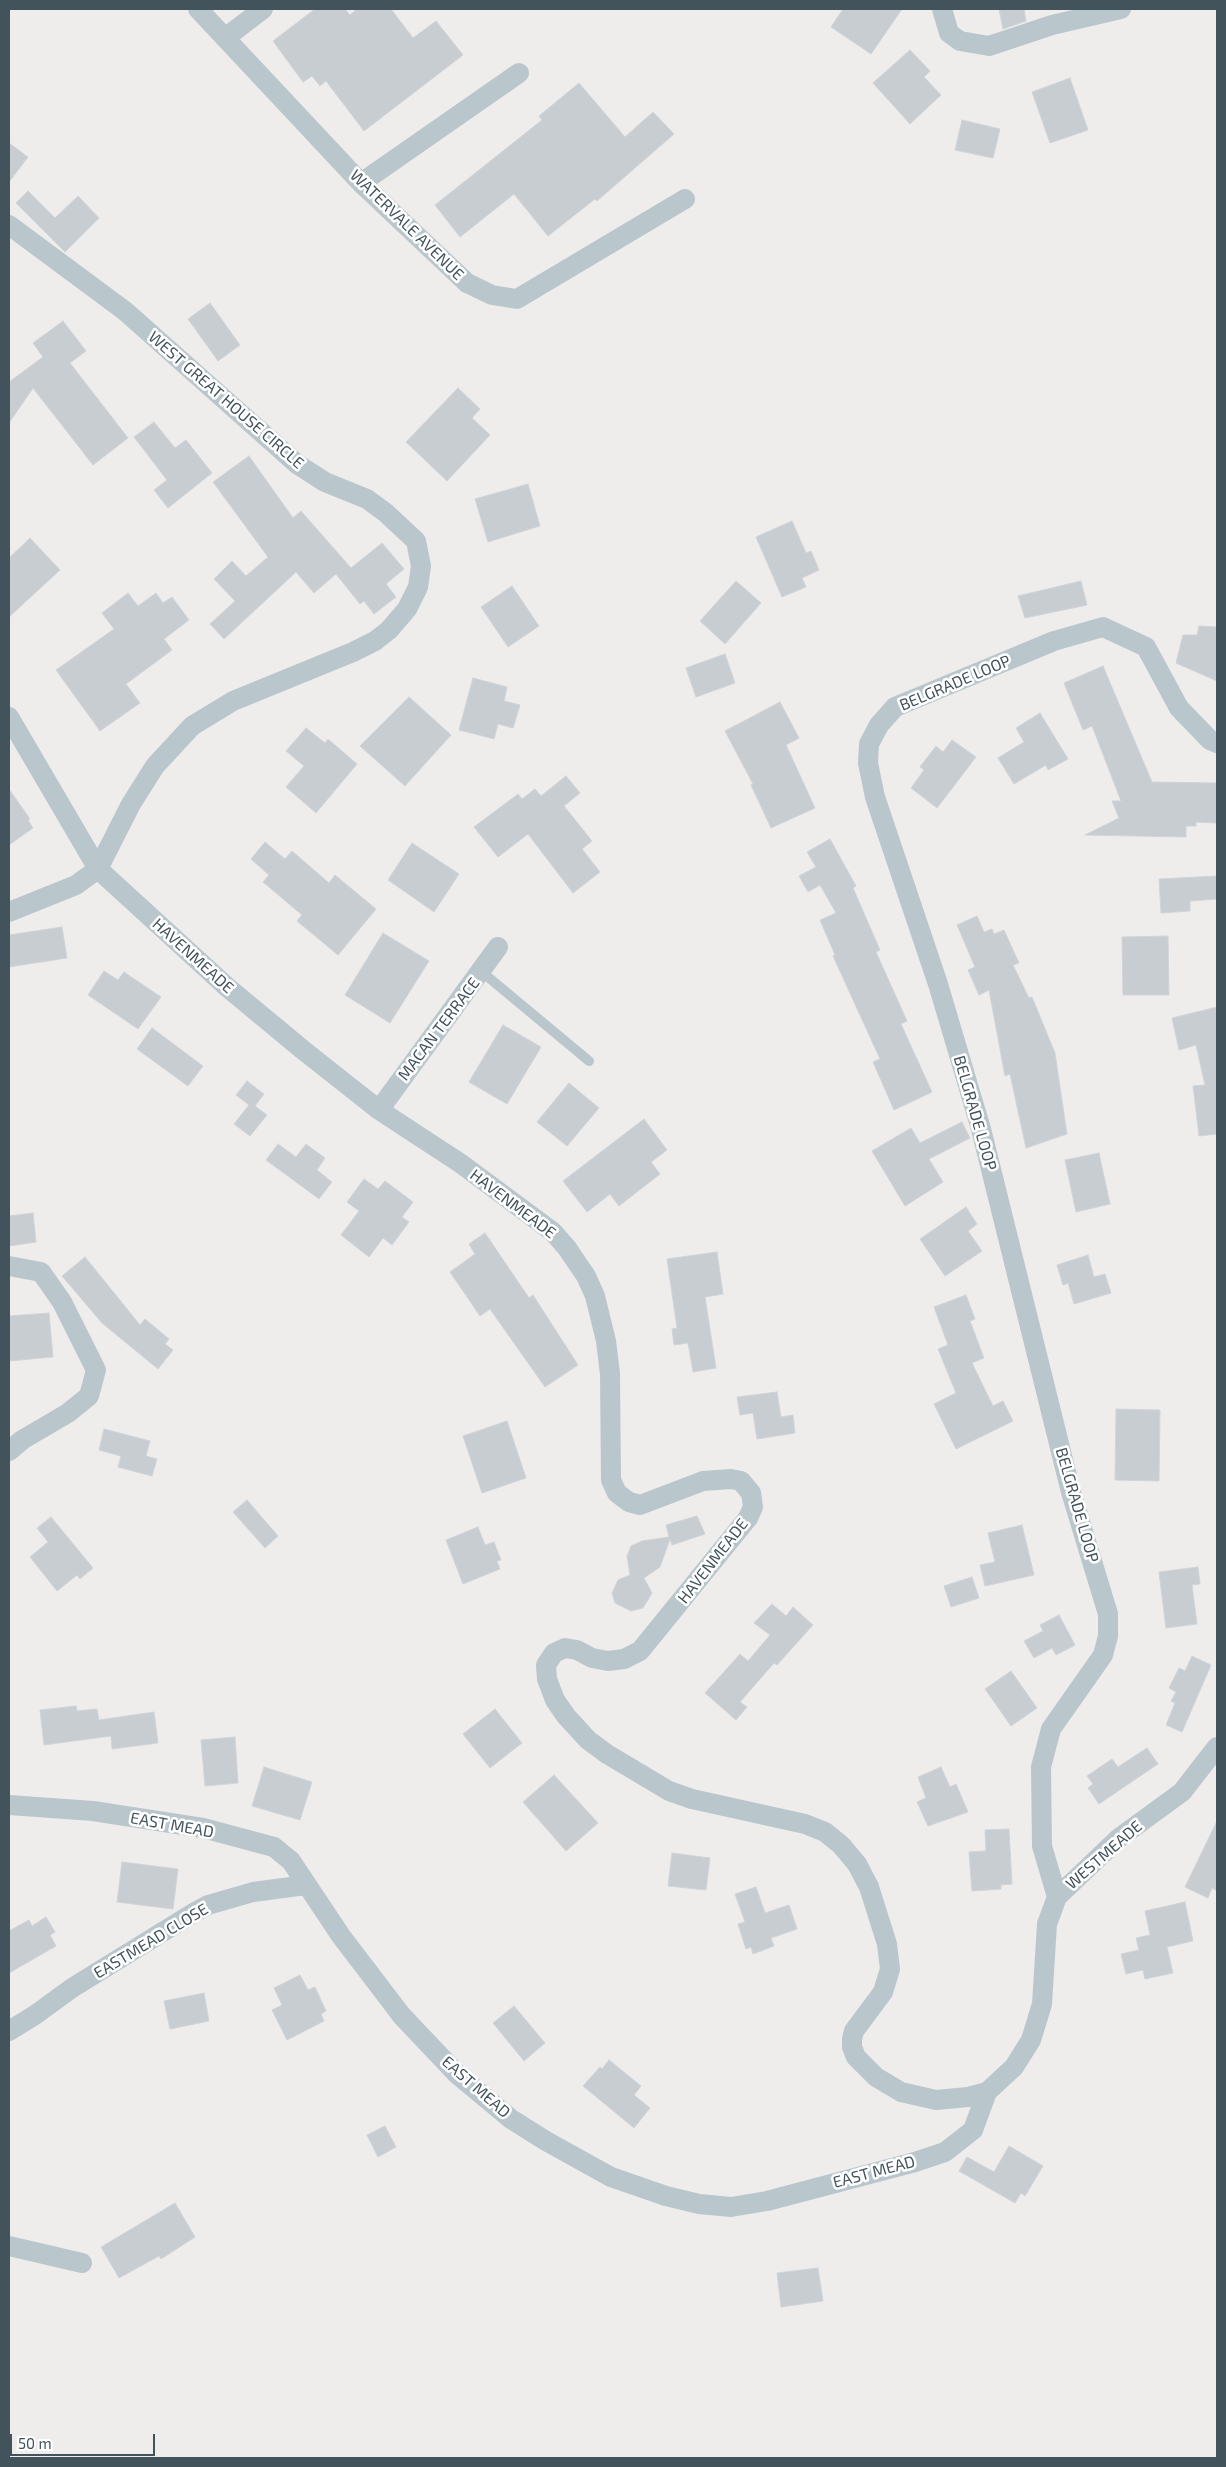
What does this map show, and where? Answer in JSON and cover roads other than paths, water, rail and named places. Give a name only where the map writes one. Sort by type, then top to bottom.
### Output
[{"type":"street","name":"WATERVALE AVENUE","points":[[198,9],[361,183],[468,283],[492,295],[517,299],[685,199]]},
{"type":"street","points":[[225,38],[263,9]]},
{"type":"street","points":[[942,9],[950,33],[960,41],[989,46],[1052,25],[1120,9]]},
{"type":"street","points":[[361,183],[518,73]]},
{"type":"street","name":"WEST GREAT HOUSE CIRCLE","points":[[9,225],[125,311],[297,464],[325,482],[366,500],[386,513],[416,540],[420,554],[421,566],[418,587],[407,609],[398,622],[375,641],[318,668],[272,683],[233,701],[192,726],[155,766],[132,804],[98,869]]},
{"type":"street","name":"BELGRADE LOOP","points":[[1057,1897],[1042,1846],[1041,1767],[1051,1729],[1103,1655],[1108,1636],[1108,1614],[1071,1492],[981,1129],[938,984],[875,797],[868,763],[869,744],[879,725],[895,707],[1054,641],[1103,627],[1146,647],[1179,708],[1210,740],[1217,742]]},
{"type":"street","name":"HAVENMEADE","points":[[9,717],[98,869],[227,987],[379,1110],[460,1164],[553,1232],[586,1276],[595,1296],[606,1341],[610,1374],[611,1480],[617,1493],[629,1502],[640,1505],[703,1482],[731,1479],[741,1481],[751,1493],[753,1507],[748,1518],[640,1651],[624,1659],[608,1661],[592,1658],[577,1650],[565,1648],[554,1654],[546,1665],[547,1679],[555,1700],[588,1740],[607,1754],[669,1790],[692,1799],[805,1824],[825,1832],[842,1845],[857,1864],[869,1887],[887,1944],[890,1969],[883,1992],[854,2031],[852,2048],[856,2056],[876,2077],[901,2092],[936,2100],[968,2097],[987,2092]]},
{"type":"street","points":[[9,912],[76,885],[98,869]]},
{"type":"street","name":"MACAN TERRACE","points":[[379,1110],[482,972],[498,947]]},
{"type":"street","points":[[9,1266],[41,1272],[62,1302],[96,1370],[89,1396],[68,1413],[22,1440],[9,1451]]},
{"type":"street","name":"WESTMEADE","points":[[987,2092],[1014,2067],[1032,2040],[1042,2004],[1047,1924],[1057,1897],[1120,1838],[1182,1792],[1217,1747]]},
{"type":"street","name":"EAST MEAD","points":[[9,1805],[93,1812],[203,1828],[274,1847],[291,1861],[341,1936],[402,2016],[463,2080],[511,2119],[546,2141],[611,2177],[666,2196],[699,2204],[732,2207],[776,2199],[915,2162],[945,2152],[973,2130],[987,2092]]},
{"type":"street","name":"EASTMEAD CLOSE","points":[[9,2031],[72,1988],[195,1912],[208,1906],[254,1892],[306,1885]]},
{"type":"street","points":[[9,2246],[82,2263]]},
{"type":"lane","points":[[482,972],[589,1061]]}]
